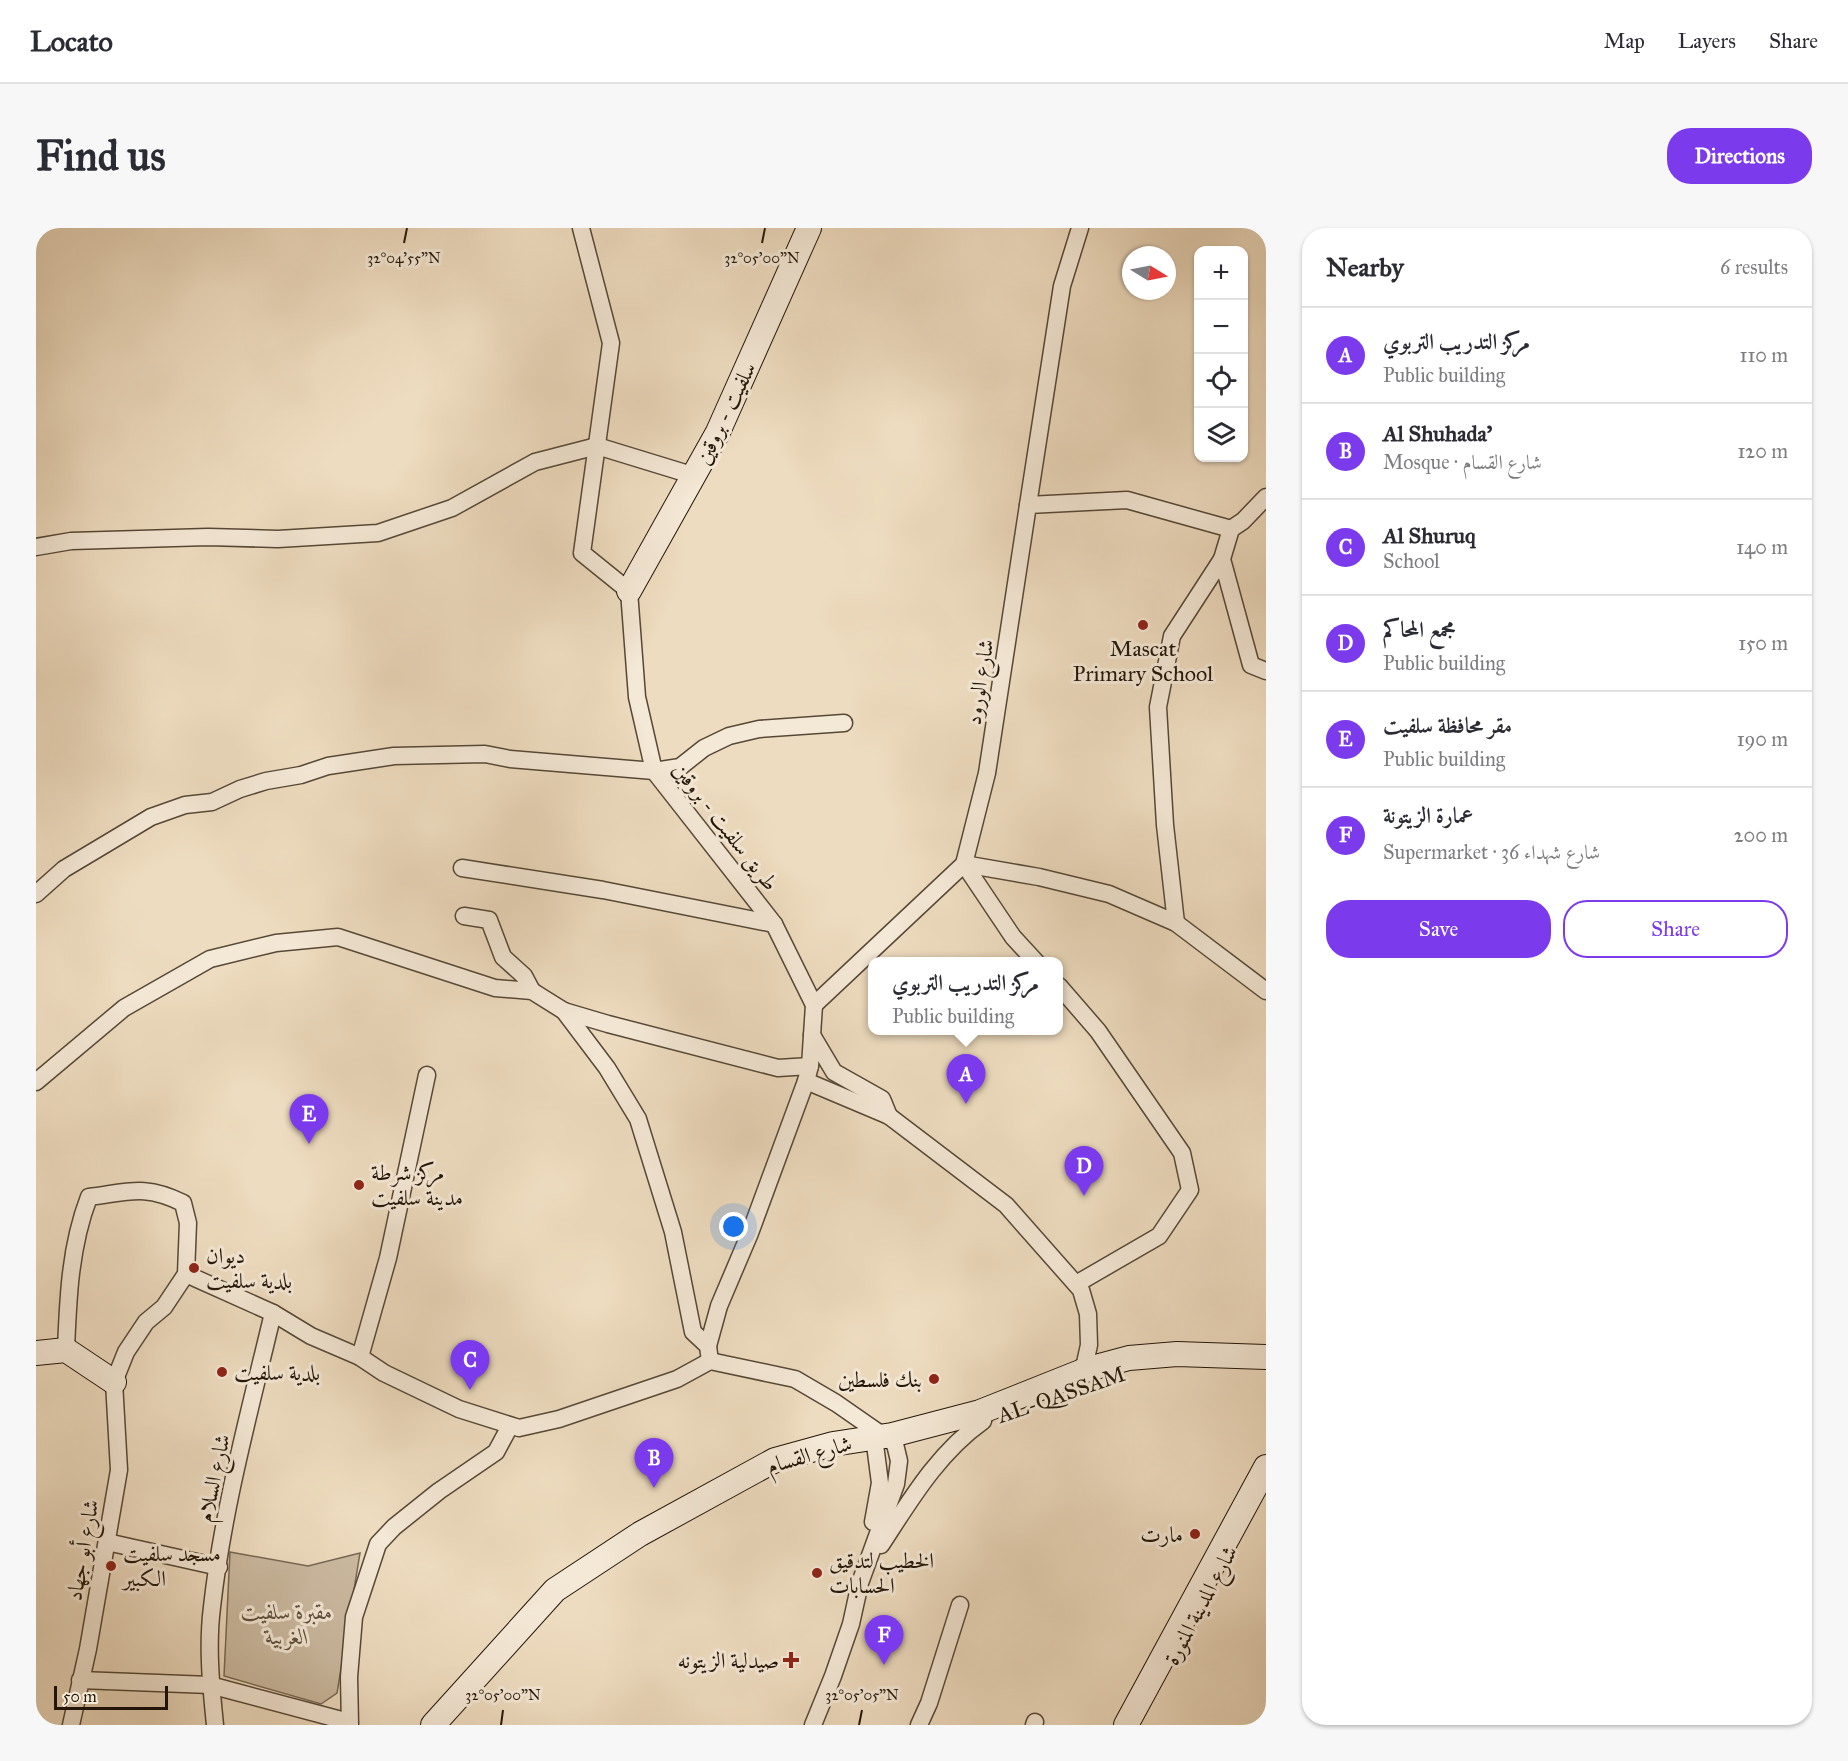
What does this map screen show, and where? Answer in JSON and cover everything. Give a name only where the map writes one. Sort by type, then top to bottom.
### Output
[{"type":"main road","name":"سلفيت - بروقين","points":[[629,591],[718,432],[809,228]]},
{"type":"main road","points":[[36,1353],[66,1350],[114,1382]]},
{"type":"main road","name":"شارع القسام","points":[[445,1725],[559,1599],[644,1541],[778,1468],[980,1412],[1078,1373],[1129,1358],[1158,1355],[1266,1357]]},
{"type":"main road","name":"AL-QASSAM","points":[[882,1441],[983,1420],[1091,1379],[1132,1369],[1266,1367]]},
{"type":"main road","name":"شارع القسام","points":[[433,1725],[555,1590],[621,1546],[733,1481],[775,1460],[833,1444],[882,1441]]},
{"type":"main road","points":[[1126,1725],[1266,1467]]},
{"type":"main road","name":"شارع المدينة المنورة","points":[[1135,1725],[1266,1486]]},
{"type":"street","points":[[581,228],[611,343],[582,553],[629,591]]},
{"type":"street","name":"شارع الورود","points":[[963,864],[990,753],[1062,286],[1080,228]]},
{"type":"street","points":[[36,547],[71,541],[208,537],[278,539],[378,533],[452,508],[535,462],[597,446],[695,476]]},
{"type":"street","points":[[1176,923],[1165,825],[1158,706],[1172,636],[1222,558],[1230,529],[1243,521],[1266,496]]},
{"type":"street","points":[[1028,505],[1127,500],[1230,529]]},
{"type":"street","points":[[1222,558],[1251,665],[1266,671]]},
{"type":"street","name":"طريق سلفيت - بروقين","points":[[629,591],[637,697],[654,771],[774,924],[814,1005]]},
{"type":"street","points":[[36,894],[64,869],[151,817],[185,805],[212,802],[266,782],[301,776],[327,766],[394,756],[485,754],[510,759],[654,771],[680,767],[704,748],[729,736],[759,729],[844,723]]},
{"type":"street","points":[[963,864],[1040,877],[1109,894],[1176,923],[1266,991]]},
{"type":"street","points":[[963,864],[1013,937],[1031,957]]},
{"type":"street","points":[[186,1274],[273,1313],[311,1336],[360,1357],[384,1372],[459,1409],[519,1428],[560,1419],[677,1379],[709,1353],[719,1306],[750,1233],[808,1073],[814,1005],[963,864]]},
{"type":"street","points":[[462,868],[603,890],[774,924]]},
{"type":"street","points":[[464,916],[489,920],[503,957],[524,976],[532,991]]},
{"type":"street","points":[[36,1082],[124,1008],[156,987],[210,959],[276,943],[338,937],[495,988],[532,991],[564,1011],[778,1068],[808,1073],[889,1116],[1006,1205],[1076,1284],[1085,1300],[1090,1329],[1088,1354],[1078,1373]]},
{"type":"street","points":[[1063,991],[1098,1031],[1182,1154],[1190,1190],[1159,1236],[1076,1284]]},
{"type":"street","points":[[564,1011],[607,1068],[638,1119],[673,1232],[693,1332],[709,1353],[795,1379],[836,1403],[882,1441],[898,1461],[896,1484],[859,1585],[851,1624],[813,1725]]},
{"type":"street","points":[[812,1035],[834,1072],[882,1099],[889,1116]]},
{"type":"street","points":[[360,1357],[388,1258],[427,1075]]},
{"type":"street","points":[[36,1363],[66,1350],[71,1268],[79,1222],[88,1197],[128,1191],[159,1191],[183,1203],[188,1223],[186,1274],[164,1306],[146,1322],[131,1344],[114,1382]]},
{"type":"street","name":"شارع السلام","points":[[215,1725],[210,1685],[211,1608],[273,1313]]},
{"type":"street","name":"شارع أبو جهاد","points":[[71,1725],[88,1649],[118,1470],[114,1382]]},
{"type":"street","points":[[859,1585],[871,1562],[934,1466],[956,1441],[983,1420]]},
{"type":"street","points":[[80,1680],[210,1685],[349,1723],[354,1617],[378,1544],[394,1527],[439,1491],[496,1452],[510,1426]]},
{"type":"street","points":[[807,1725],[846,1622],[861,1558],[877,1507],[882,1441]]},
{"type":"street","points":[[107,1542],[219,1567]]},
{"type":"street","points":[[920,1725],[960,1605]]},
{"type":"green space","name":"مقبرة سلفيت الغربية","points":[[230,1552],[308,1566],[360,1553],[337,1693],[321,1704],[224,1676]]},
{"type":"place","name":"Mascat Primary School","points":[[1143,625]]},
{"type":"place","name":"مركز التدريب التربوي","points":[[966,1104]]},
{"type":"place","name":"مقر محافظة سلفيت","points":[[309,1144]]},
{"type":"place","name":"مركز شرطة مدينة سلفيت","points":[[359,1185]]},
{"type":"place","name":"مجمع المحاكم","points":[[1084,1196]]},
{"type":"place","name":"ديوان بلدية سلفيت","points":[[194,1268]]},
{"type":"place","name":"بلدية سلفيت","points":[[222,1372]]},
{"type":"place","name":"بنك فلسطين","points":[[934,1379]]},
{"type":"place","name":"Al Shuruq","points":[[470,1390]]},
{"type":"place","name":"Al Shuhada'","points":[[654,1488]]},
{"type":"place","name":"مارت","points":[[1195,1534]]},
{"type":"place","name":"مسجد سلفيت الكبير","points":[[111,1566]]},
{"type":"place","name":"الخطيب لتدقيق الحسابات","points":[[817,1573]]},
{"type":"place","name":"صيدلية الزيتونه","points":[[791,1660]]},
{"type":"place","name":"عمارة الزيتونة","points":[[884,1665]]}]
